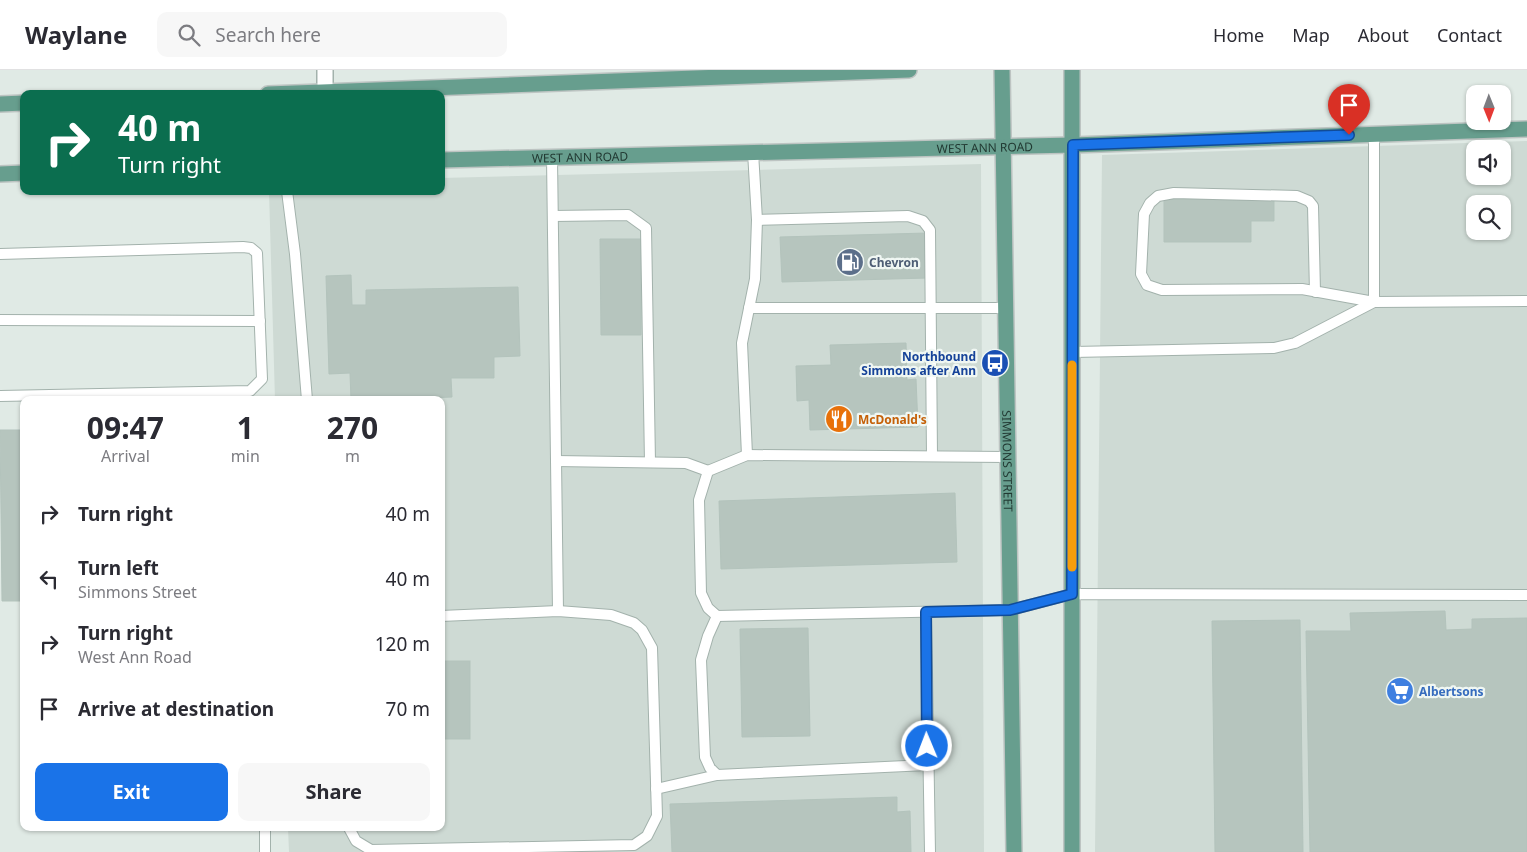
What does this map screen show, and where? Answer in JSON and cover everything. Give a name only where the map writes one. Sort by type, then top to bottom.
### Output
[{"type":"main road","points":[[379,90],[666,74],[909,70]]},
{"type":"main road","name":"SIMMONS STREET","points":[[1002,70],[1014,852]]},
{"type":"main road","points":[[1072,70],[1072,852]]},
{"type":"main road","points":[[0,104],[20,103]]},
{"type":"main road","name":"WEST ANN ROAD","points":[[445,160],[1073,145],[1527,129]]},
{"type":"main road","points":[[0,174],[20,173]]},
{"type":"street","points":[[325,70],[325,90]]},
{"type":"lane","points":[[1374,134],[1374,302]]},
{"type":"lane","points":[[747,455],[742,343],[755,279],[757,220],[754,152]]},
{"type":"lane","points":[[552,158],[558,611]]},
{"type":"lane","points":[[1315,292],[1314,206],[1309,201],[1296,196],[1174,193],[1158,196],[1150,203],[1144,214],[1141,274],[1148,285],[1162,290],[1302,290],[1374,302],[1527,300]]},
{"type":"lane","points":[[288,195],[296,254],[307,396]]},
{"type":"lane","points":[[553,216],[628,215],[646,228],[650,462]]},
{"type":"lane","points":[[757,220],[908,216],[923,221],[930,230],[932,456]]},
{"type":"lane","points":[[0,254],[251,248],[257,253],[262,379],[250,396],[0,396]]},
{"type":"lane","points":[[1072,352],[1274,348],[1295,343],[1374,302]]},
{"type":"lane","points":[[749,308],[1005,308]]},
{"type":"lane","points":[[0,320],[260,321]]},
{"type":"lane","points":[[556,461],[686,463],[708,471],[747,455],[1007,457]]},
{"type":"lane","points":[[708,471],[699,500],[701,593],[708,608],[717,616],[1010,610],[1072,594],[1527,595]]},
{"type":"lane","points":[[351,831],[356,841],[371,850],[634,845],[647,836],[657,816],[652,648],[642,630],[634,623],[611,616],[558,611],[445,616]]},
{"type":"lane","points":[[926,612],[927,765],[930,852]]},
{"type":"lane","points":[[717,616],[708,636],[701,660],[705,757],[710,768],[717,775]]},
{"type":"lane","points":[[656,789],[717,775],[927,765]]},
{"type":"lane","points":[[264,831],[265,852]]},
{"type":"shaded area","points":[[1527,141],[1527,852],[1095,852],[1102,155],[1466,143],[1466,185],[1511,185],[1511,142]]},
{"type":"shaded area","points":[[981,164],[984,852],[289,852],[288,831],[445,831],[445,396],[275,396],[269,195],[445,195],[445,178]]},
{"type":"building","points":[[1164,199],[1274,199],[1274,221],[1251,221],[1251,242],[1164,242]]},
{"type":"building","points":[[927,233],[928,278],[782,282],[780,237]]},
{"type":"building","points":[[600,239],[641,239],[641,335],[601,335]]},
{"type":"building","points":[[351,275],[352,305],[366,305],[366,290],[518,287],[520,356],[494,357],[494,378],[451,378],[452,397],[351,396],[350,373],[329,374],[326,276]]},
{"type":"building","points":[[906,343],[907,380],[916,379],[918,427],[810,430],[809,400],[797,401],[796,366],[831,365],[830,345]]},
{"type":"building","points":[[0,430],[20,430],[20,601],[2,601]]},
{"type":"building","points":[[955,493],[957,562],[721,569],[719,501]]},
{"type":"building","points":[[1445,611],[1446,630],[1472,629],[1472,619],[1527,618],[1527,852],[1310,852],[1306,631],[1351,631],[1350,613]]},
{"type":"building","points":[[1300,620],[1303,852],[1215,852],[1212,621]]},
{"type":"building","points":[[808,628],[810,736],[742,737],[740,629]]},
{"type":"building","points":[[445,661],[470,661],[470,739],[445,739]]},
{"type":"building","points":[[897,797],[897,812],[910,811],[911,852],[672,852],[670,804]]},
{"type":"slow traffic","points":[[1072,365],[1072,567]]},
{"type":"place","name":"Chevron","points":[[850,262]]},
{"type":"place","name":"Northbound Simmons after Ann","points":[[995,363]]},
{"type":"place","name":"McDonald's","points":[[839,419]]},
{"type":"place","name":"Albertsons","points":[[1400,691]]},
{"type":"route","points":[[927,746],[926,612],[1010,610],[1072,594],[1073,145],[1349,135]]}]
